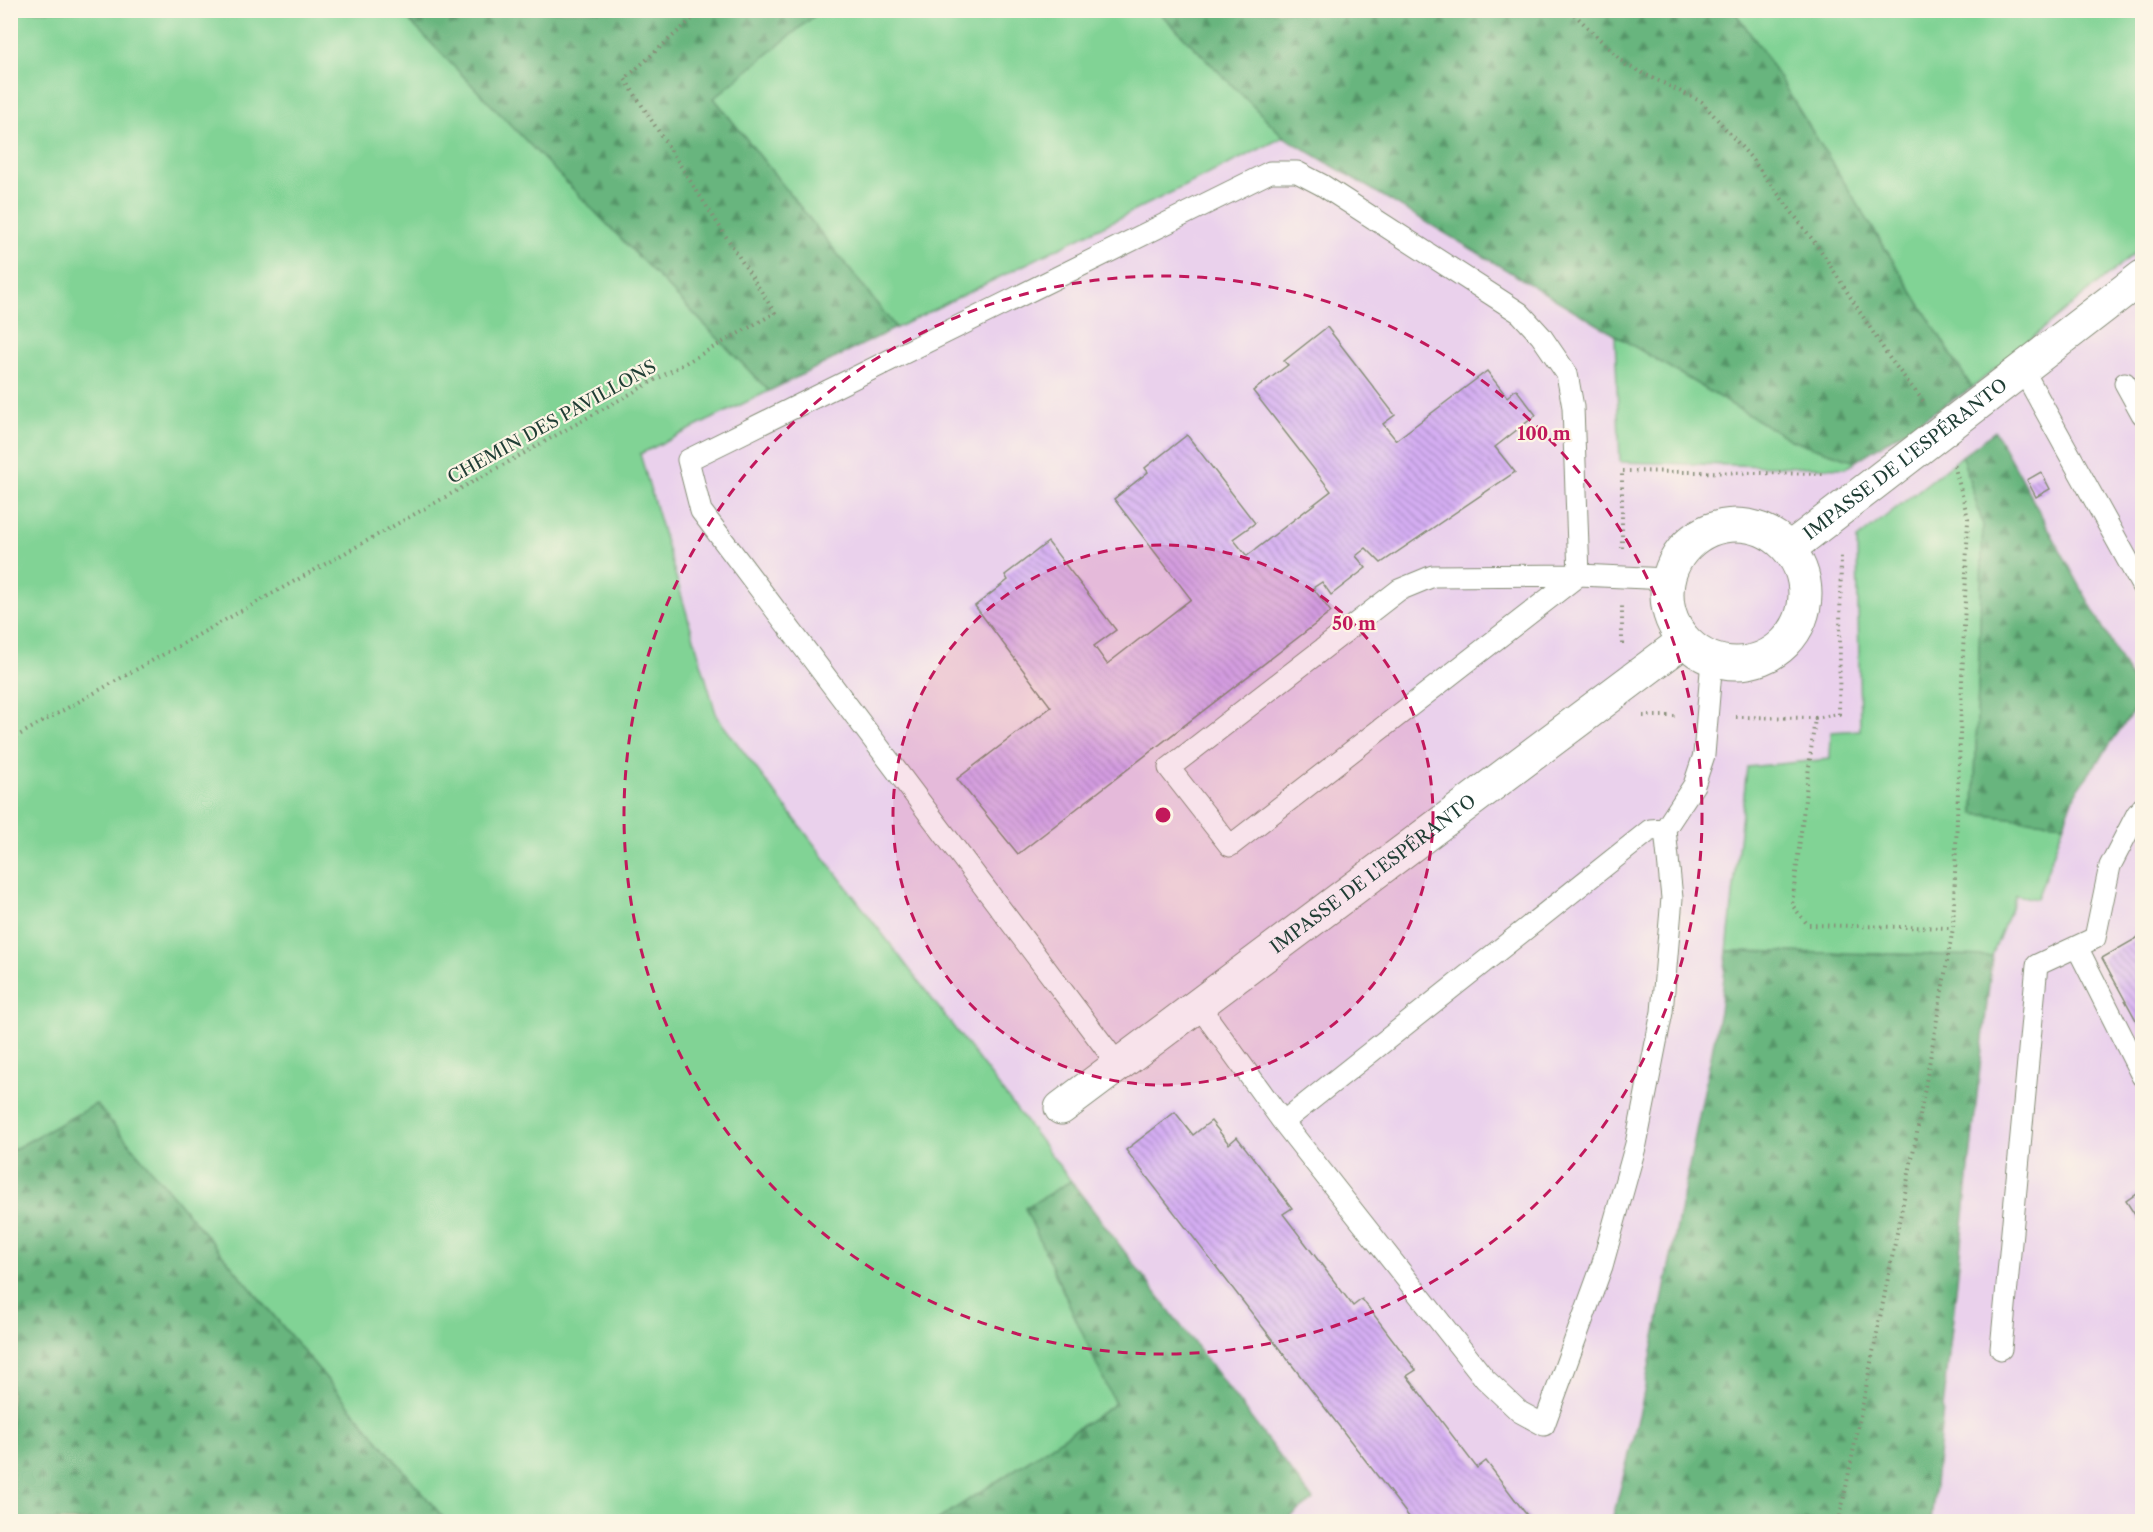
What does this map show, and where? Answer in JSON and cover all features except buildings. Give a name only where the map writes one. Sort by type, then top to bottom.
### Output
[{"type":"street","name":"IMPASSE DE L'ESPÉRANTO","points":[[1789,549],[2142,277]]},
{"type":"street","points":[[1729,525],[1751,526],[1772,535],[1789,549],[1801,569],[1806,593],[1802,617],[1791,638],[1773,654],[1750,663],[1726,663],[1712,659],[1684,641],[1672,622],[1666,602],[1668,579],[1676,559],[1690,542],[1708,530],[1729,525]]},
{"type":"street","name":"IMPASSE DE L'ESPÉRANTO","points":[[1061,1108],[1684,641]]},
{"type":"lane","points":[[1119,1066],[701,511],[688,460],[1270,172],[1297,172],[1322,185],[1520,313],[1541,336],[1567,374],[1573,407],[1579,575]]},
{"type":"lane","points":[[2024,370],[2142,586]]},
{"type":"lane","points":[[2125,383],[2142,414]]},
{"type":"lane","points":[[1579,575],[1230,846],[1169,768],[1399,590],[1433,576],[1579,575],[1668,579]]},
{"type":"lane","points":[[1199,1006],[1283,1122],[1485,1379],[1520,1412],[1544,1425],[1602,1266],[1638,1133],[1662,1012],[1672,898],[1665,829],[1694,785],[1704,756],[1712,659]]},
{"type":"lane","points":[[2001,1349],[2037,965],[2095,938],[2110,866],[2142,808]]},
{"type":"lane","points":[[1283,1122],[1650,830],[1665,829]]},
{"type":"lane","points":[[2077,947],[2142,1076]]},
{"type":"path","name":"CHEMIN DES PAVILLONS","points":[[10,740],[775,313],[625,79],[702,10]]},
{"type":"path","points":[[1570,10],[1626,65],[1702,102],[1752,159],[1800,224],[1890,359],[1945,429],[1968,518],[1953,928],[1917,1132],[1839,1521]]},
{"type":"path","points":[[1622,471],[1841,475],[1839,714],[1815,718],[1626,716],[1621,688],[1622,576],[1622,471]]},
{"type":"path","points":[[1815,718],[1792,905],[1808,925],[1953,928]]},
{"type":"shaded area","points":[[1284,137],[1615,335],[1620,462],[1845,468],[1972,388],[2142,247],[2142,699],[1995,432],[1857,539],[1860,730],[1830,759],[1747,767],[1720,1011],[1641,1407],[1612,1522],[1285,1521],[1313,1500],[717,717],[640,454]]},
{"type":"shaded area","points":[[2142,699],[2142,1521],[1931,1521],[1992,956],[2016,895],[2037,899],[2076,792]]},
{"type":"green space","points":[[11,11],[400,11],[769,391],[640,454],[717,717],[1071,1181],[1025,1208],[1115,1404],[936,1521],[446,1521],[96,1104],[11,1151]]},
{"type":"green space","points":[[400,11],[820,11],[714,98],[896,328],[769,391]]},
{"type":"green space","points":[[820,11],[1158,11],[1284,137],[896,328],[714,98]]},
{"type":"green space","points":[[1158,11],[1734,11],[1760,47],[1972,388],[1856,461],[1791,440],[1284,137]]},
{"type":"green space","points":[[1734,11],[2142,11],[2142,247],[1972,388],[1760,47]]},
{"type":"green space","points":[[1615,335],[1791,440],[1856,461],[1845,468],[1620,462]]},
{"type":"green space","points":[[1995,431],[2142,699],[2076,792],[2064,824],[1974,814],[1983,525],[1962,456]]},
{"type":"green space","points":[[1962,456],[1983,525],[1974,814],[2064,824],[2037,899],[2016,895],[1992,956],[1727,951],[1747,767],[1830,759],[1831,732],[1860,730],[1857,539]]},
{"type":"green space","points":[[1727,951],[1992,956],[1931,1521],[1612,1521],[1641,1407],[1720,1011]]},
{"type":"green space","points":[[96,1104],[446,1521],[11,1521],[11,1151]]},
{"type":"green space","points":[[1071,1181],[1313,1500],[1285,1521],[936,1521],[1115,1404],[1025,1208]]}]
